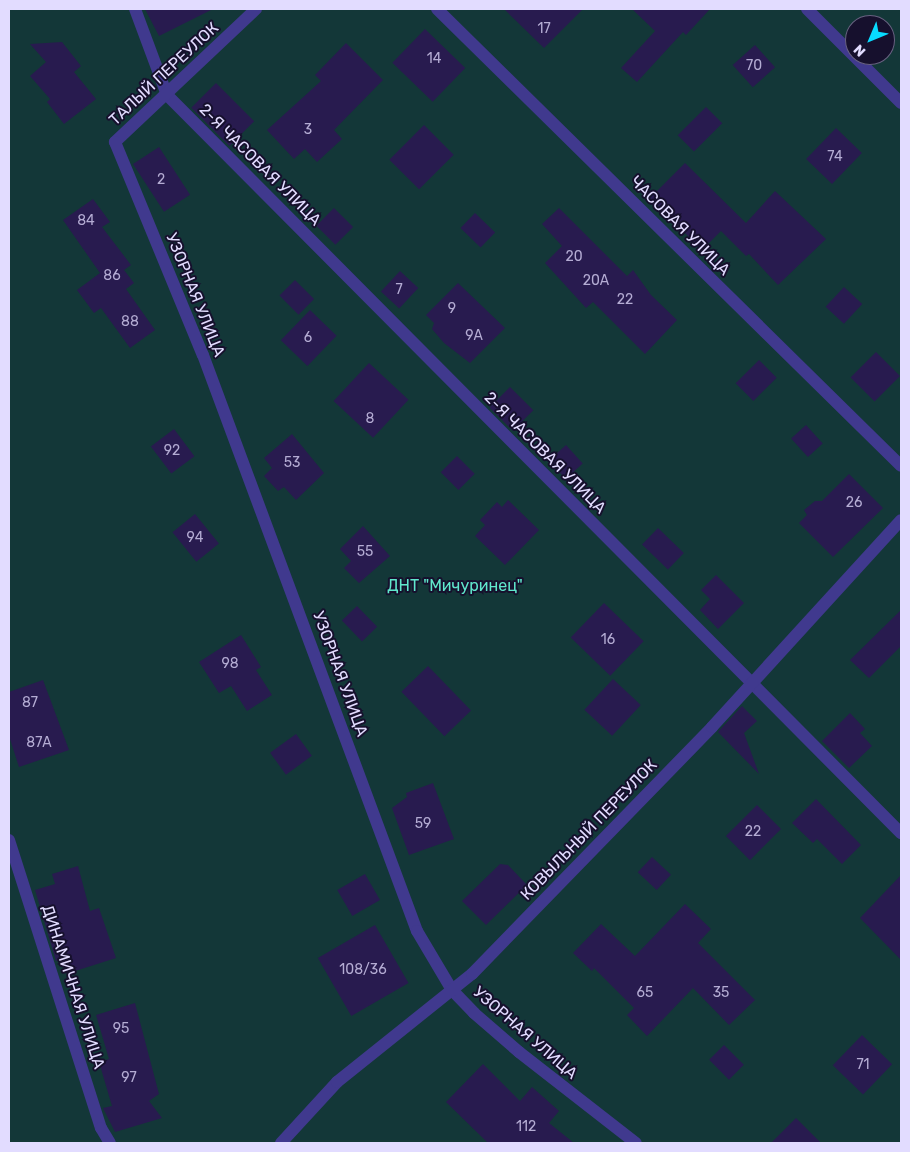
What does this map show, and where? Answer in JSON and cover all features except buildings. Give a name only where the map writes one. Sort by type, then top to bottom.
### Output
[{"type":"street","points":[[135,9],[167,95]]},
{"type":"street","name":"ТАЛЫЙ ПЕРЕУЛОК","points":[[115,142],[256,9]]},
{"type":"street","name":"ЧАСОВАЯ УЛИЦА","points":[[437,9],[901,466]]},
{"type":"street","points":[[807,9],[901,103]]},
{"type":"street","name":"2-Я ЧАСОВАЯ УЛИЦА","points":[[167,95],[901,833]]},
{"type":"street","name":"УЗОРНАЯ УЛИЦА","points":[[115,142],[206,364],[417,931],[452,990],[519,1052],[636,1143]]},
{"type":"street","name":"КОВЫЛЬНЫЙ ПЕРЕУЛОК","points":[[281,1143],[337,1082],[479,967],[752,684],[901,520]]},
{"type":"street","name":"ДИНАМИЧНАЯ УЛИЦА","points":[[9,840],[101,1128],[110,1143]]},
{"type":"green space","name":"ДНТ \"Мичуринец\"","points":[[9,9],[901,9],[901,1143],[9,1143]]}]
